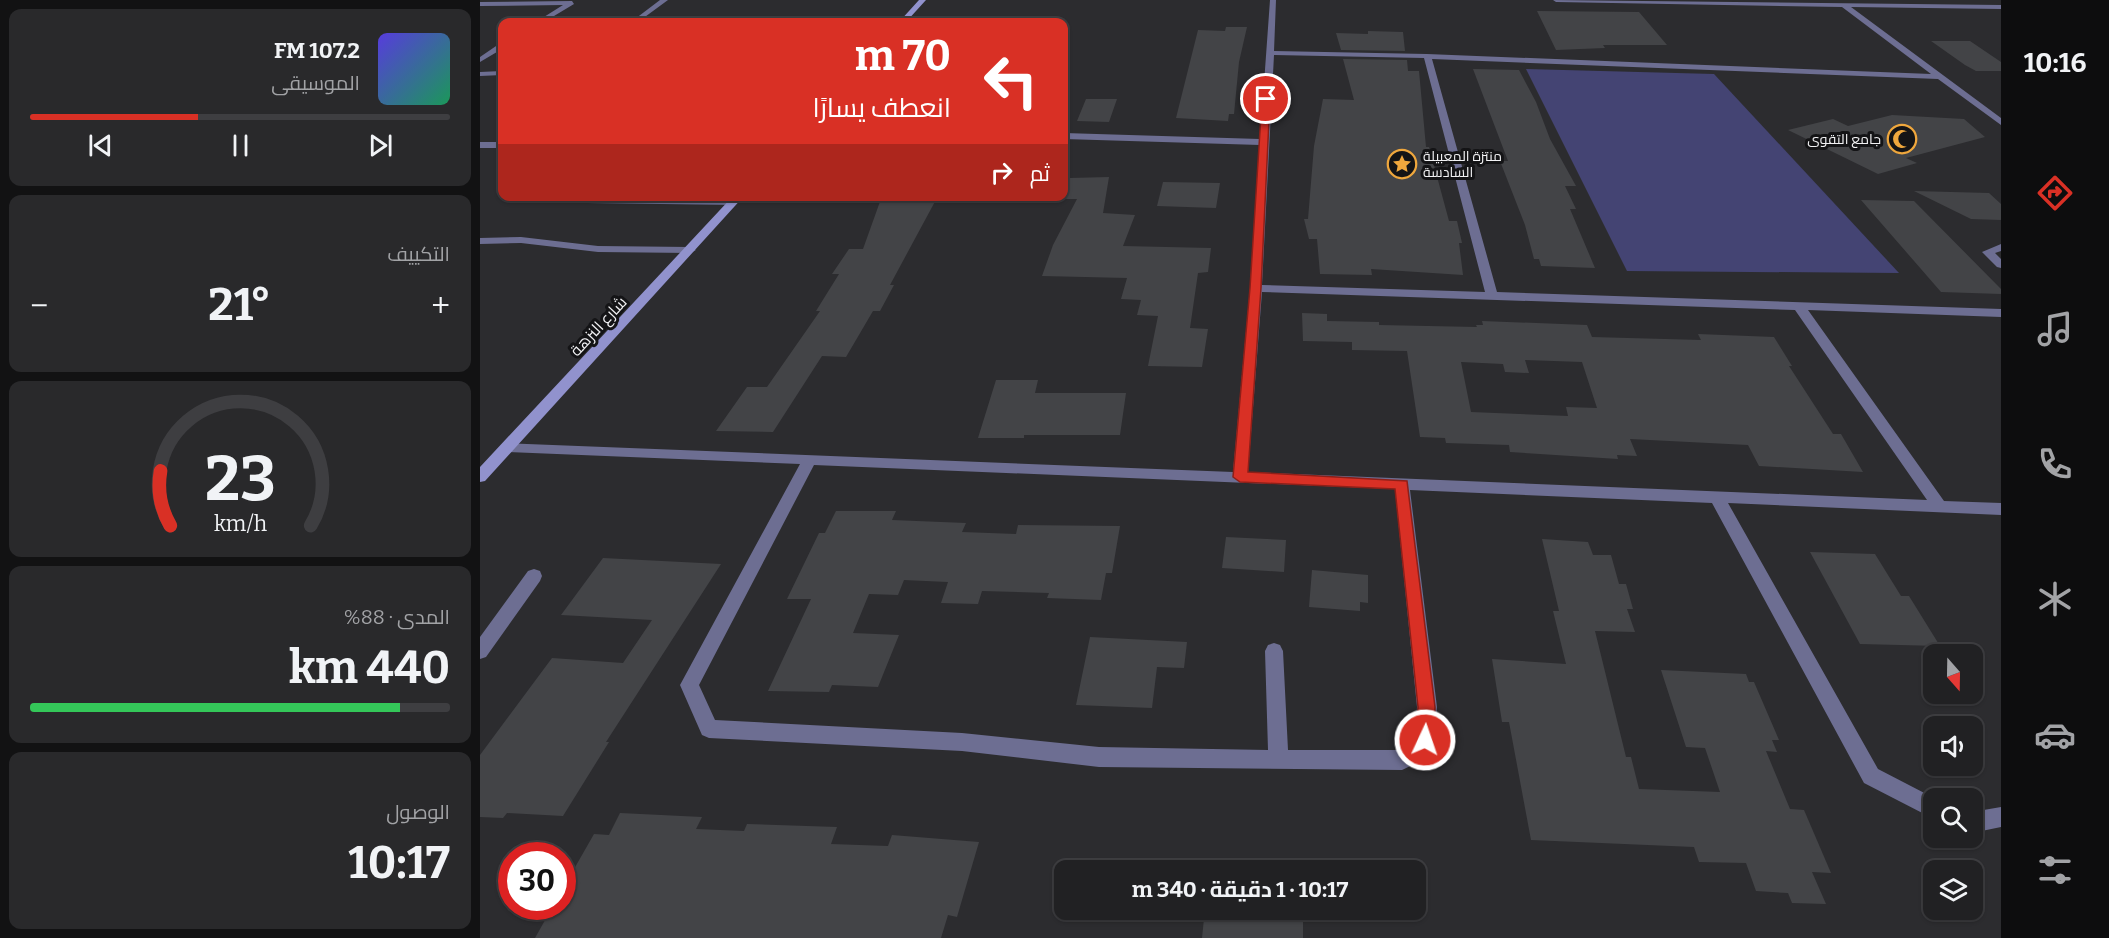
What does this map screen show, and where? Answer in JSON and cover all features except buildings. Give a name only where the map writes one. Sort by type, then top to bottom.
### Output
[{"type":"main road","points":[[906,18],[923,0]]},
{"type":"main road","name":"شارع النزهة","points":[[480,477],[735,201]]},
{"type":"street","points":[[639,18],[664,0]]},
{"type":"street","points":[[1240,477],[1256,288],[1273,0]]},
{"type":"street","points":[[1556,0],[1918,6],[2001,5]]},
{"type":"street","points":[[1909,0],[1918,6]]},
{"type":"street","points":[[1995,0],[2001,5]]},
{"type":"street","points":[[480,4],[575,2]]},
{"type":"street","points":[[547,18],[575,2]]},
{"type":"street","points":[[1844,5],[2001,122]]},
{"type":"street","points":[[480,60],[498,49]]},
{"type":"street","points":[[1269,53],[1426,56],[1942,77]]},
{"type":"street","points":[[1426,56],[1492,295]]},
{"type":"street","points":[[480,74],[498,73]]},
{"type":"street","points":[[1068,136],[1263,142]]},
{"type":"street","points":[[480,145],[498,145]]},
{"type":"street","points":[[480,241],[521,240],[598,249],[690,250]]},
{"type":"street","points":[[2001,247],[1988,252],[2001,265]]},
{"type":"street","points":[[1256,288],[2001,313]]},
{"type":"street","points":[[1799,306],[1940,507]]},
{"type":"street","points":[[508,447],[2001,509]]},
{"type":"street","points":[[810,459],[689,685],[709,729],[962,742],[1099,757],[1402,760],[1425,740],[1427,707],[1402,484]]},
{"type":"street","points":[[1717,497],[1871,776],[1923,802]]},
{"type":"street","points":[[480,651],[534,576]]},
{"type":"street","points":[[1274,651],[1278,760]]},
{"type":"street","points":[[1983,821],[2001,817]]},
{"type":"shaded area","points":[[1526,69],[1714,74],[1899,273],[1627,271]]},
{"type":"place","name":"جامع التقوى","points":[[1902,139]]},
{"type":"place","name":"منتزة المعبيلة السادسة","points":[[1402,164]]},
{"type":"route","points":[[1266,99],[1256,288],[1240,477],[1402,484],[1427,707],[1425,740]]}]
